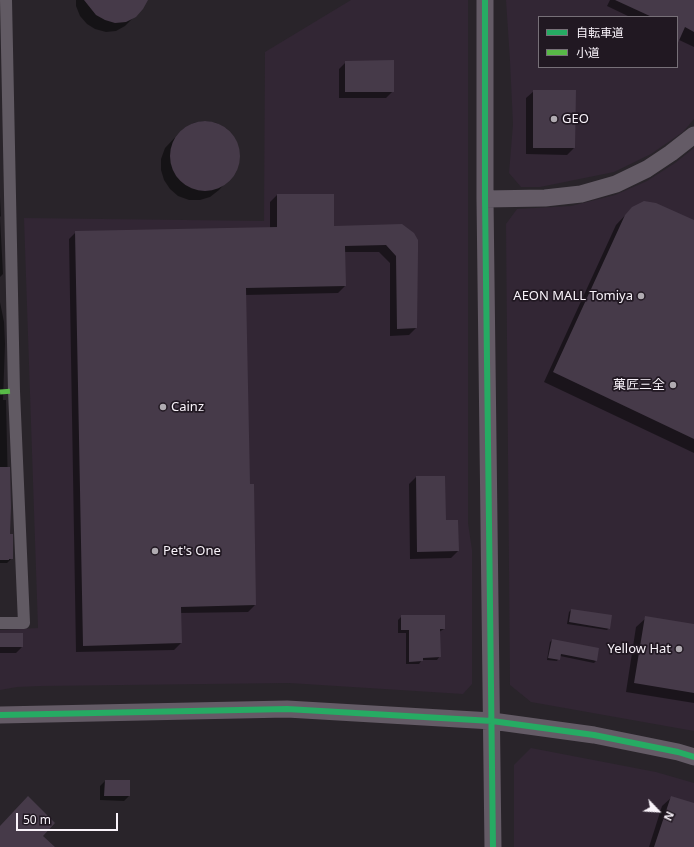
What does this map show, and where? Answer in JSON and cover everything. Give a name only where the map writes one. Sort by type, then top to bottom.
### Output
[{"type":"street","points":[[0,623],[24,623],[14,391],[5,119],[4,40],[6,0]]},
{"type":"street","points":[[485,0],[485,199],[493,847]]},
{"type":"street","points":[[485,199],[545,198],[581,194],[616,184],[647,169],[672,153],[694,135]]},
{"type":"street","points":[[0,715],[288,709],[492,721],[594,735],[678,752],[694,757]]},
{"type":"shaded area","points":[[351,0],[468,0],[468,523],[472,550],[472,684],[463,694],[289,683],[41,686],[17,687],[0,690],[0,630],[38,628],[24,218],[264,221],[265,52]]},
{"type":"shaded area","points":[[506,0],[694,0],[694,119],[683,132],[651,154],[614,172],[540,187],[521,187],[509,173],[513,124]]},
{"type":"shaded area","points":[[694,148],[694,731],[531,702],[510,685],[506,224],[517,209],[571,206],[615,195],[647,181],[675,163]]},
{"type":"shaded area","points":[[531,748],[656,772],[694,783],[694,847],[514,847],[514,765]]},
{"type":"building","points":[[84,0],[148,0],[136,17],[126,22],[115,23],[96,15]]},
{"type":"building","points":[[615,0],[694,0],[694,32],[685,27],[678,43],[678,16],[650,16]]},
{"type":"building","points":[[394,60],[394,92],[345,92],[345,61]]},
{"type":"building","name":"GEO","points":[[533,90],[576,90],[575,148],[533,148]]},
{"type":"building","points":[[198,121],[212,121],[225,127],[234,136],[238,142],[240,156],[238,170],[230,181],[219,189],[212,191],[198,191],[191,189],[180,181],[172,170],[170,163],[170,149],[172,142],[180,131],[191,123]]},
{"type":"building","name":"Cainz","points":[[277,194],[334,194],[334,226],[402,224],[414,233],[418,240],[417,328],[397,329],[396,256],[386,245],[345,246],[346,286],[246,288],[250,484],[254,484],[256,605],[181,607],[182,643],[83,646],[75,231],[277,227]]},
{"type":"building","name":"AEON MALL Tomiya","points":[[644,201],[656,203],[694,220],[694,439],[553,372],[625,215],[632,207]]},
{"type":"building","points":[[0,467],[10,467],[10,534],[13,534],[13,559],[9,560],[0,560]]},
{"type":"building","points":[[416,476],[445,476],[446,520],[458,520],[459,551],[417,552]]},
{"type":"building","points":[[571,609],[612,615],[610,629],[569,622]]},
{"type":"building","points":[[401,615],[445,615],[445,629],[440,629],[441,657],[423,658],[423,661],[409,662],[409,630],[401,630]]},
{"type":"building","points":[[645,616],[694,624],[694,693],[634,683]]},
{"type":"building","points":[[0,633],[23,633],[23,647],[0,647]]},
{"type":"building","points":[[552,639],[599,648],[597,661],[561,654],[560,660],[548,658]]},
{"type":"building","points":[[105,780],[130,780],[130,796],[104,796]]},
{"type":"building","points":[[28,796],[55,823],[43,836],[55,847],[0,847],[0,826]]},
{"type":"building","points":[[671,796],[694,803],[694,847],[654,847]]},
{"type":"marked path","points":[[0,392],[14,391]]},
{"type":"cycle path","points":[[485,0],[485,199],[493,847]]},
{"type":"cycle path","points":[[0,715],[287,709],[492,721],[594,735],[678,752],[694,757]]},
{"type":"place","name":"GEO","points":[[554,119]]},
{"type":"place","name":"AEON MALL Tomiya","points":[[641,296]]},
{"type":"place","name":"菓匠三全","points":[[673,385]]},
{"type":"place","name":"Cainz","points":[[163,407]]},
{"type":"place","name":"Pet's One","points":[[155,551]]},
{"type":"place","name":"Yellow Hat","points":[[679,649]]}]
